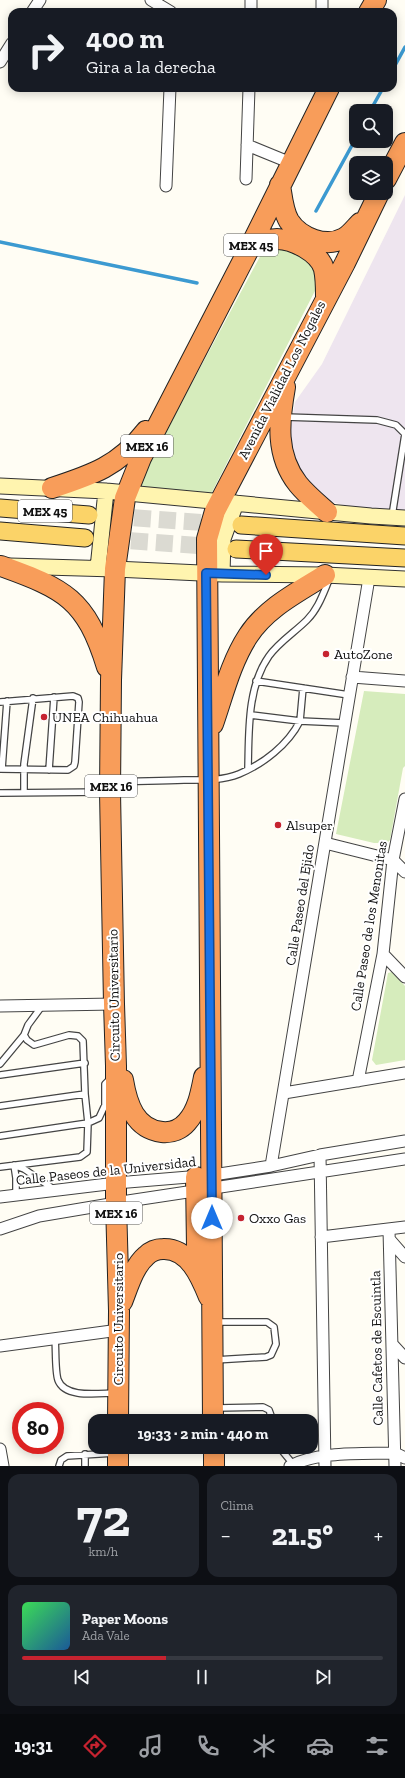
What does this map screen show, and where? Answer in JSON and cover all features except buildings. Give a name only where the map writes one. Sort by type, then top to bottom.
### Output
[{"type":"highway","name":"MEX 45","points":[[52,488],[92,475],[114,462],[135,445],[170,401],[250,247],[324,93]]},
{"type":"highway","points":[[393,166],[405,143]]},
{"type":"highway","points":[[280,185],[285,212],[290,222],[300,233],[318,241],[333,242],[345,238],[367,215]]},
{"type":"highway","name":"Avenida Vialidad Los Nogales","points":[[214,574],[207,539],[215,511],[228,502],[288,371],[326,296],[345,263],[374,200]]},
{"type":"highway","points":[[250,247],[265,241],[277,239],[288,240],[306,249],[315,255],[323,267],[326,280],[326,296]]},
{"type":"highway","points":[[288,371],[281,416],[282,454],[298,483],[327,512]]},
{"type":"highway","name":"MEX 16","points":[[107,568],[126,493],[141,458],[170,401]]},
{"type":"highway","points":[[0,566],[39,579],[63,592],[79,607],[90,622],[101,646],[111,680]]},
{"type":"highway","name":"Circuito Universitario","points":[[107,568],[111,680],[110,787],[114,1004],[122,1192],[118,1414]]},
{"type":"highway","points":[[212,1313],[200,1276],[197,1248],[204,1183],[211,1022],[208,740],[214,574]]},
{"type":"highway","points":[[208,740],[236,658],[249,635],[265,616],[286,599],[328,575]]},
{"type":"highway","points":[[116,1069],[122,1076],[125,1093],[133,1114],[138,1121],[149,1128],[166,1132],[181,1128],[193,1114],[201,1092],[211,1022]]},
{"type":"highway","points":[[122,1192],[125,1093]]},
{"type":"highway","points":[[204,1183],[212,1313],[213,1414]]},
{"type":"highway","points":[[119,1321],[134,1273],[140,1262],[152,1252],[161,1249],[175,1251],[191,1263],[200,1276]]},
{"type":"highway","points":[[214,1454],[214,1466]]},
{"type":"main road","name":"MEX 45","points":[[0,486],[52,488]]},
{"type":"main road","points":[[52,488],[106,491],[327,512],[399,517]]},
{"type":"main road","points":[[106,491],[107,568]]},
{"type":"main road","name":"MEX 45","points":[[0,508],[89,515]]},
{"type":"main road","points":[[240,525],[405,536]]},
{"type":"main road","name":"MEX 45","points":[[0,531],[85,538]]},
{"type":"main road","points":[[236,548],[405,558]]},
{"type":"main road","points":[[0,566],[107,568],[214,574],[328,575],[405,579]]},
{"type":"street","points":[[151,0],[164,8]]},
{"type":"street","points":[[0,62],[8,49]]},
{"type":"street","points":[[166,186],[170,92]]},
{"type":"street","points":[[246,179],[250,92]]},
{"type":"street","points":[[248,145],[291,162]]},
{"type":"street","name":"Calle Paseo del Ejido","points":[[271,1166],[369,578]]},
{"type":"street","points":[[352,677],[405,681]]},
{"type":"street","name":"Calle Paseo de los Menonitas","points":[[358,1081],[383,954],[393,860],[405,799]]},
{"type":"street","points":[[325,843],[393,860],[405,872]]},
{"type":"street","points":[[383,954],[405,977]]},
{"type":"street","points":[[0,1006],[114,1004]]},
{"type":"street","points":[[284,1093],[405,1073]]},
{"type":"street","name":"Calle Paseos de la Universidad","points":[[0,1229],[122,1192],[204,1183],[320,1155],[405,1141]]},
{"type":"street","points":[[320,1155],[325,1461]]},
{"type":"street","name":"Calle Paseos de la Universidad","points":[[0,1197],[56,1190],[122,1192],[320,1173],[405,1159]]},
{"type":"street","points":[[321,1237],[390,1235],[405,1228]]},
{"type":"street","points":[[390,1235],[405,1257]]},
{"type":"street","name":"Calle Cafetos de Escuintla","points":[[390,1235],[392,1344],[400,1455],[395,1466]]},
{"type":"street","points":[[0,1346],[56,1339],[119,1321]]},
{"type":"street","points":[[392,1344],[405,1358]]},
{"type":"street","points":[[0,1449],[3,1466]]},
{"type":"street","points":[[292,1465],[400,1455]]},
{"type":"lane","points":[[281,416],[377,420],[400,427],[404,434],[399,517]]},
{"type":"lane","points":[[248,769],[251,716],[256,681],[270,655],[308,619],[316,609],[328,575]]},
{"type":"lane","points":[[256,681],[349,694]]},
{"type":"lane","points":[[0,793],[24,793],[208,780],[238,775],[279,748],[290,737],[300,721],[303,688]]},
{"type":"lane","points":[[49,770],[54,697]]},
{"type":"lane","points":[[0,702],[7,701],[33,698],[77,697],[79,700],[79,709],[74,766],[68,770],[1,769],[7,701]]},
{"type":"lane","points":[[24,793],[24,770],[33,698]]},
{"type":"lane","points":[[251,716],[344,724]]},
{"type":"lane","points":[[0,1064],[24,1035],[28,1025],[43,1005]]},
{"type":"lane","points":[[0,1167],[80,1157],[87,1152],[88,1123],[85,1094],[83,1041],[78,1036],[69,1035],[34,1045],[27,1040],[24,1035]]},
{"type":"lane","points":[[0,1075],[85,1063]]},
{"type":"lane","points":[[0,1136],[88,1123],[99,1118],[105,1105],[105,1084],[116,1069]]},
{"type":"lane","points":[[0,1106],[85,1094]]},
{"type":"lane","points":[[14,1165],[24,1169],[56,1190]]},
{"type":"lane","points":[[14,1165],[16,1195]]},
{"type":"lane","points":[[212,1313],[267,1322],[274,1327],[276,1344],[275,1350],[271,1355],[266,1357],[213,1360]]},
{"type":"lane","points":[[56,1339],[58,1380],[65,1388],[74,1393],[118,1393]]},
{"type":"lane","points":[[213,1414],[263,1406],[269,1410],[270,1414]]},
{"type":"lane","points":[[59,1466],[61,1460],[67,1456],[85,1454],[118,1455]]},
{"type":"lane","points":[[85,1454],[85,1466]]},
{"type":"lane","points":[[285,1454],[292,1465]]},
{"type":"shaded area","points":[[405,195],[405,515],[371,513],[314,497],[286,454],[295,402],[322,364]]},
{"type":"green space","points":[[277,245],[311,257],[319,283],[210,496],[135,489],[263,251]]},
{"type":"green space","points":[[364,691],[405,694],[405,766],[403,768],[390,840],[387,843],[374,843],[336,834]]},
{"type":"green space","points":[[392,972],[405,986],[405,1060],[376,1065],[372,1060],[388,973]]},
{"type":"waterway","points":[[397,62],[405,47]]},
{"type":"waterway","points":[[374,104],[381,92]]},
{"type":"waterway","points":[[316,211],[351,148]]},
{"type":"waterway","points":[[0,242],[197,283]]},
{"type":"tunnel","points":[[109,516],[224,524]]},
{"type":"tunnel","points":[[106,539],[219,547]]},
{"type":"place","name":"AutoZone","points":[[326,654]]},
{"type":"place","name":"UNEA Chihuahua","points":[[44,717]]},
{"type":"place","name":"Alsuper","points":[[278,825]]},
{"type":"place","name":"Oxxo Gas","points":[[241,1218]]},
{"type":"route","points":[[212,1218],[213,1175],[206,573],[266,575]]}]
